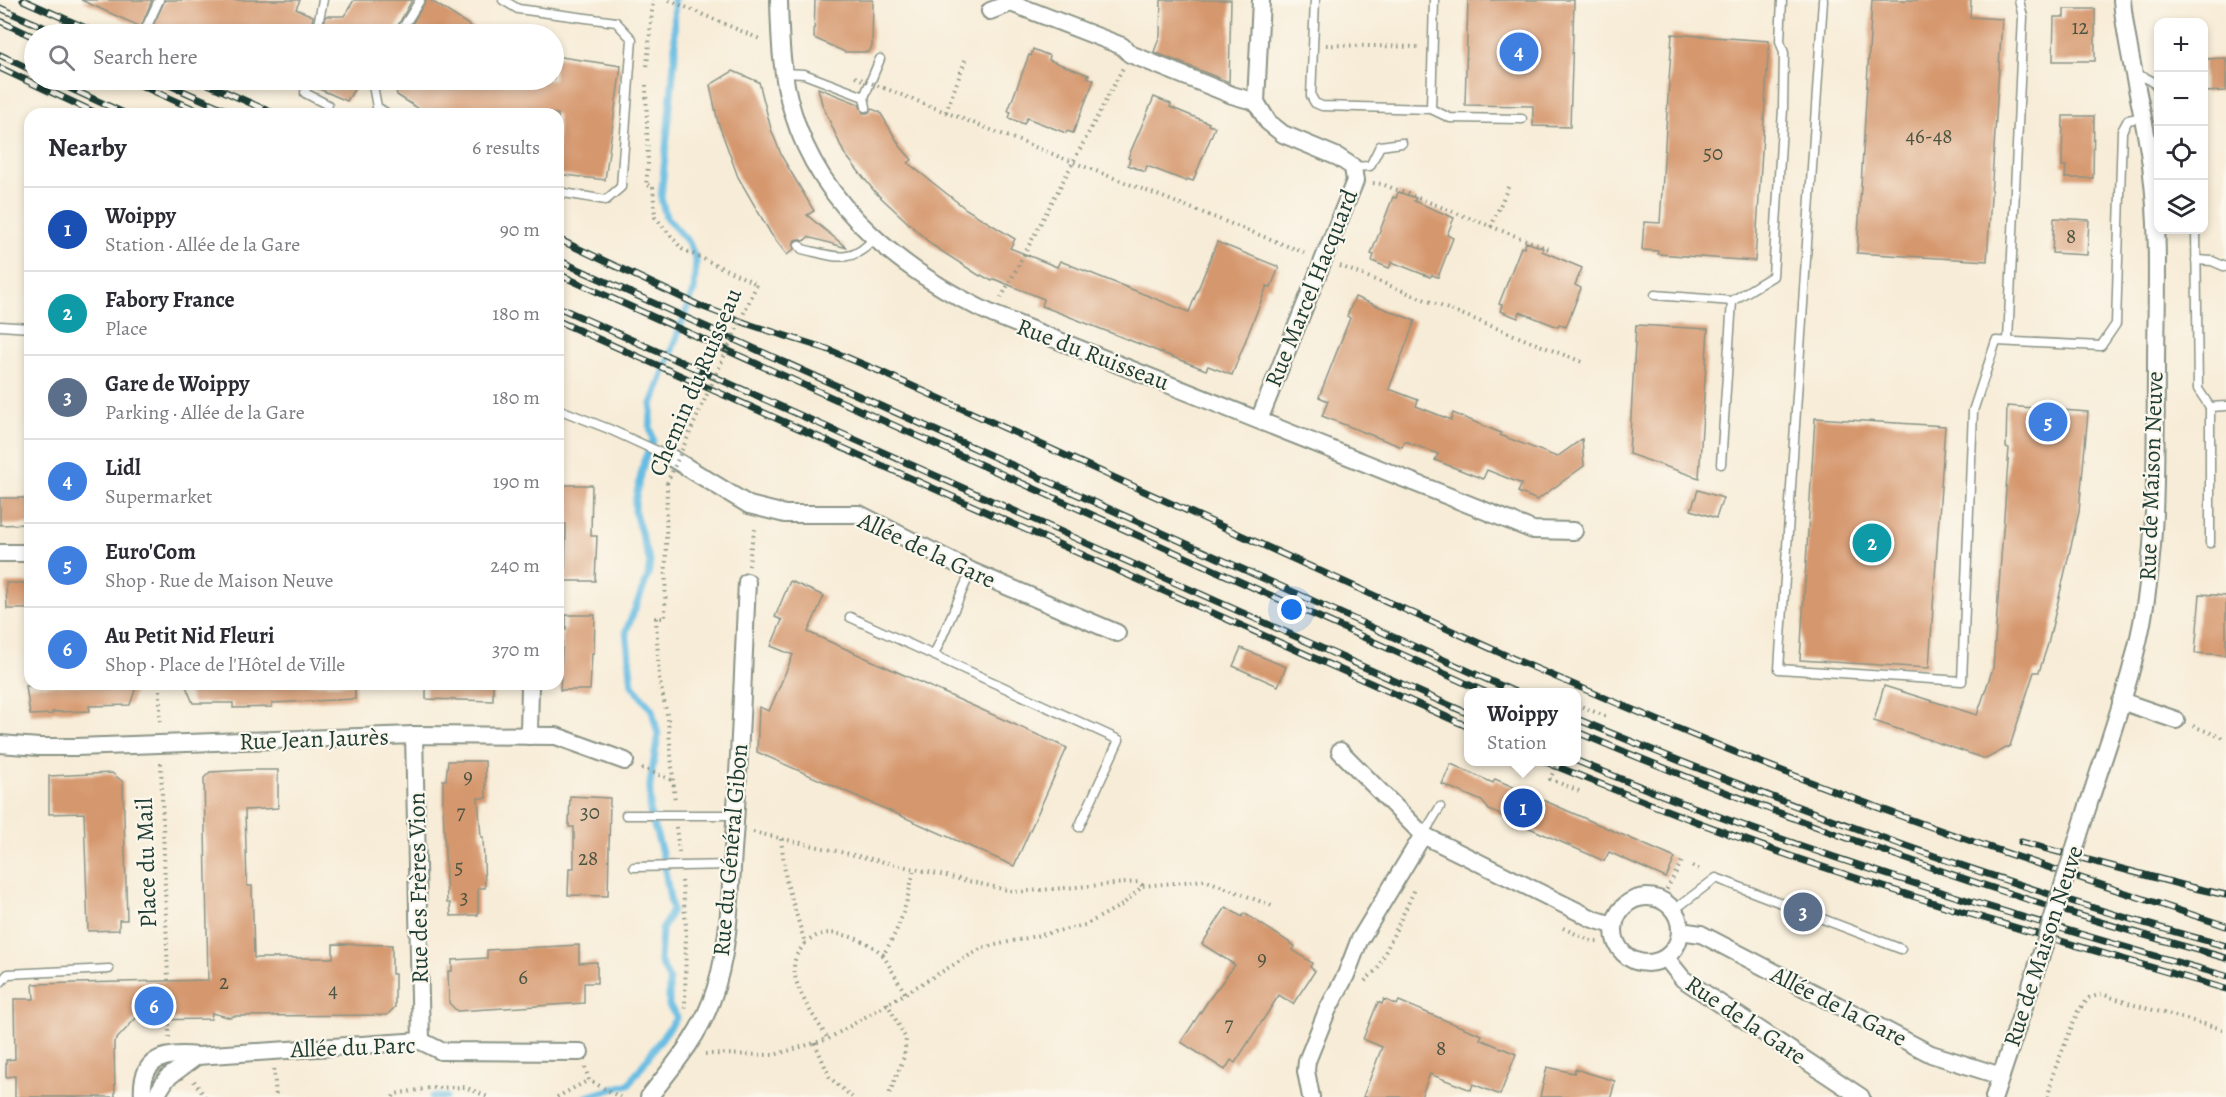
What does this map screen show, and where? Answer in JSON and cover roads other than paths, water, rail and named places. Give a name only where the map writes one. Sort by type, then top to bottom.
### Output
[{"type":"street","name":"Rue du Ruisseau","points":[[779,0],[780,48],[784,74],[793,114],[812,159],[837,200],[874,238],[919,273],[955,297],[992,314],[1533,530],[1574,531]]},
{"type":"street","points":[[990,11],[1011,3],[1122,46],[1130,54],[1232,95],[1256,102],[1261,0]]},
{"type":"street","name":"Rue de Maison Neuve","points":[[2001,1076],[2133,664],[2151,566],[2155,510],[2156,234],[2152,174],[2143,117],[2133,75],[2122,0]]},
{"type":"street","name":"Rue Marcel Hacquard","points":[[1256,102],[1268,122],[1283,134],[1338,157],[1354,173],[1323,259],[1259,420]]},
{"type":"street","name":"Allée de la Gare","points":[[663,454],[748,505],[785,514],[859,514],[971,571],[1117,633]]},
{"type":"street","points":[[0,553],[24,553]]},
{"type":"street","name":"Rue du Général Gibon","points":[[649,1097],[697,1034],[712,1000],[723,955],[729,916],[736,815],[747,582]]},
{"type":"street","points":[[529,736],[530,690]]},
{"type":"street","points":[[2121,701],[2176,720]]},
{"type":"street","name":"Rue Jean Jaurès","points":[[0,744],[39,747],[161,745],[414,735],[556,736],[631,764]]},
{"type":"street","name":"Rue des Frères Vion","points":[[414,735],[421,1041]]},
{"type":"street","points":[[1340,751],[1423,835],[1593,919],[1613,925]]},
{"type":"street","points":[[1311,1097],[1306,1071],[1307,1061],[1327,1011],[1346,975],[1359,941],[1423,835]]},
{"type":"street","points":[[1650,897],[1667,905],[1679,920],[1680,931],[1678,941],[1666,958],[1657,963],[1646,964],[1636,963],[1627,958],[1615,942],[1613,925],[1616,916],[1628,902],[1639,898],[1650,897]]},
{"type":"street","name":"Allée de la Gare","points":[[1680,931],[1701,934],[1931,1054],[2001,1076]]},
{"type":"street","name":"Rue de la Gare","points":[[1666,958],[1683,979],[1861,1097]]},
{"type":"street","name":"Allée du Parc","points":[[143,1097],[143,1078],[156,1060],[169,1054],[197,1056],[421,1041],[441,1051],[580,1052]]},
{"type":"street","name":"Allée du Parc","points":[[155,1097],[166,1078],[197,1056]]},
{"type":"street","points":[[1994,1097],[2001,1076]]},
{"type":"lane","points":[[148,24],[159,0]]},
{"type":"lane","points":[[318,24],[322,0]]},
{"type":"lane","points":[[405,24],[420,0]]},
{"type":"lane","points":[[503,0],[518,9],[616,22],[632,39],[621,187],[606,200],[564,193]]},
{"type":"lane","points":[[1315,0],[1311,96],[1315,103],[1322,106],[1431,109],[1450,118],[1522,119]]},
{"type":"lane","points":[[1431,109],[1434,0]]},
{"type":"lane","points":[[1655,295],[1732,301],[1773,276],[1783,109],[1784,53],[1780,41],[1782,0]]},
{"type":"lane","points":[[1823,0],[1779,669],[1962,681],[1973,411],[1996,340],[2101,345],[2116,324],[2122,131],[2127,120],[2143,117]]},
{"type":"lane","points":[[2008,341],[2023,17],[2019,0]]},
{"type":"lane","points":[[866,107],[864,97],[880,59]]},
{"type":"lane","points":[[784,74],[804,74],[864,97]]},
{"type":"lane","points":[[2133,75],[2145,77],[2154,82]]},
{"type":"lane","points":[[305,90],[304,93],[328,105]]},
{"type":"lane","points":[[374,90],[379,108]]},
{"type":"lane","points":[[1354,173],[1370,166],[1380,146],[1402,143]]},
{"type":"lane","points":[[2196,234],[2198,389],[2210,407],[2210,543]]},
{"type":"lane","points":[[798,246],[837,258],[851,256],[865,250],[874,238]]},
{"type":"lane","points":[[2196,260],[2212,261],[2226,267]]},
{"type":"lane","points":[[1721,464],[1732,301]]},
{"type":"lane","points":[[0,326],[24,328]]},
{"type":"lane","points":[[2210,407],[2226,406]]},
{"type":"lane","points":[[564,412],[663,454]]},
{"type":"lane","points":[[934,655],[971,571]]},
{"type":"lane","points":[[850,617],[1119,740],[1079,826]]},
{"type":"lane","points":[[1423,835],[1440,807]]},
{"type":"lane","points":[[626,815],[736,815]]},
{"type":"lane","points":[[634,867],[732,865]]},
{"type":"lane","points":[[1667,905],[1716,878],[1901,949]]},
{"type":"lane","points":[[0,983],[8,974],[109,969]]},
{"type":"waterway","points":[[586,1097],[629,1084],[677,1017],[669,1006],[669,979],[660,961],[662,930],[672,910],[662,853],[650,812],[650,784],[658,735],[652,710],[632,685],[626,631],[648,576],[650,562],[635,513],[635,502],[644,461],[653,440],[650,427],[652,404],[694,290],[696,260],[689,243],[666,217],[661,198],[675,54],[674,0]]},
{"type":"waterway","points":[[432,1097],[446,1097]]},
{"type":"railway","points":[[23,0],[77,24]]},
{"type":"railway","points":[[0,8],[36,24]]},
{"type":"railway","points":[[0,21],[24,32]]},
{"type":"railway","points":[[0,55],[24,66]]},
{"type":"railway","points":[[0,68],[24,79]]},
{"type":"railway","points":[[47,90],[85,108]]},
{"type":"railway","points":[[74,90],[113,108]]},
{"type":"railway","points":[[151,90],[192,108]]},
{"type":"railway","points":[[181,90],[221,108]]},
{"type":"railway","points":[[221,90],[262,108]]},
{"type":"railway","points":[[564,242],[698,305],[751,325],[827,349],[879,371],[1514,659],[1689,733],[1911,820],[2226,926]]},
{"type":"railway","points":[[564,263],[1506,688]]},
{"type":"railway","points":[[564,277],[1476,688]]},
{"type":"railway","points":[[564,310],[1464,712]]},
{"type":"railway","points":[[564,324],[1464,725]]},
{"type":"railway","points":[[1581,721],[1736,783],[1898,843],[2061,898],[2226,946]]},
{"type":"railway","points":[[1581,734],[1736,796],[1898,856],[2061,910],[2226,958]]},
{"type":"railway","points":[[1581,763],[1736,823],[1898,878],[2061,929],[2226,976]]},
{"type":"railway","points":[[1556,766],[1762,846],[1883,887],[2226,989]]},
{"type":"railway","points":[[2021,842],[2226,895]]},
{"type":"place","name":"Lidl","points":[[1519,52]]},
{"type":"place","name":"Euro'Com","points":[[2048,422]]},
{"type":"place","name":"Fabory France","points":[[1872,543]]},
{"type":"place","name":"Woippy","points":[[1523,808]]},
{"type":"place","name":"Gare de Woippy","points":[[1803,912]]},
{"type":"place","name":"Au Petit Nid Fleuri","points":[[154,1006]]}]
